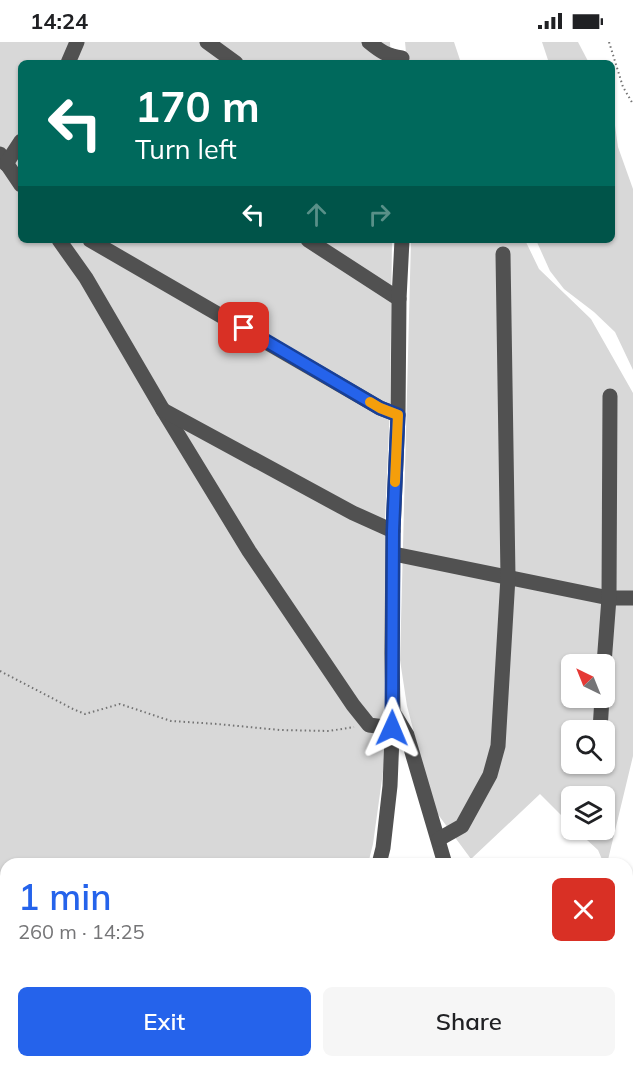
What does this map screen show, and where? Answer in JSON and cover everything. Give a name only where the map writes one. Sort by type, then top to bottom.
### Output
[{"type":"street","points":[[69,60],[77,42]]},
{"type":"street","points":[[207,42],[232,60]]},
{"type":"street","points":[[369,42],[378,50],[402,60],[399,42]]},
{"type":"street","points":[[18,144],[3,159],[18,181]]},
{"type":"street","points":[[61,243],[86,278],[249,551],[353,705],[369,725],[376,726],[393,720]]},
{"type":"street","points":[[95,243],[380,408],[398,415]]},
{"type":"street","points":[[313,243],[399,299]]},
{"type":"street","points":[[380,858],[390,786],[393,720],[393,531],[402,243]]},
{"type":"street","points":[[439,839],[462,826],[490,775],[498,746],[508,577],[504,254]]},
{"type":"street","points":[[605,654],[609,598],[610,396]]},
{"type":"street","points":[[164,411],[353,513],[393,531]]},
{"type":"street","points":[[394,554],[609,598],[633,598]]},
{"type":"street","points":[[393,720],[407,735],[444,858]]},
{"type":"path","points":[[609,42],[615,60]]},
{"type":"path","points":[[615,61],[623,87],[633,104]]},
{"type":"path","points":[[0,671],[86,714],[120,704],[171,720],[280,730],[329,731],[351,726],[372,729],[376,726]]},
{"type":"shaded area","points":[[0,42],[390,42],[391,60],[18,60],[18,243],[392,243],[390,406],[385,521],[385,731],[387,743],[370,858],[0,858]]},
{"type":"shaded area","points":[[405,42],[454,42],[460,60],[407,60]]},
{"type":"shaded area","points":[[542,42],[578,42],[587,60],[548,60]]},
{"type":"shaded area","points":[[615,126],[618,147],[633,189],[633,370],[615,332],[564,289],[550,271],[537,243],[615,243]]},
{"type":"shaded area","points":[[411,243],[526,243],[539,269],[591,319],[633,393],[633,756],[615,831],[615,786],[561,786],[561,815],[540,794],[472,858],[434,809],[407,706],[400,660]]},
{"type":"shaded area","points":[[587,840],[613,840],[608,858],[601,858],[598,850]]},
{"type":"slow traffic","points":[[370,402],[398,415],[395,482]]},
{"type":"route","points":[[244,328],[380,408],[398,415],[393,531],[392,728]]}]
